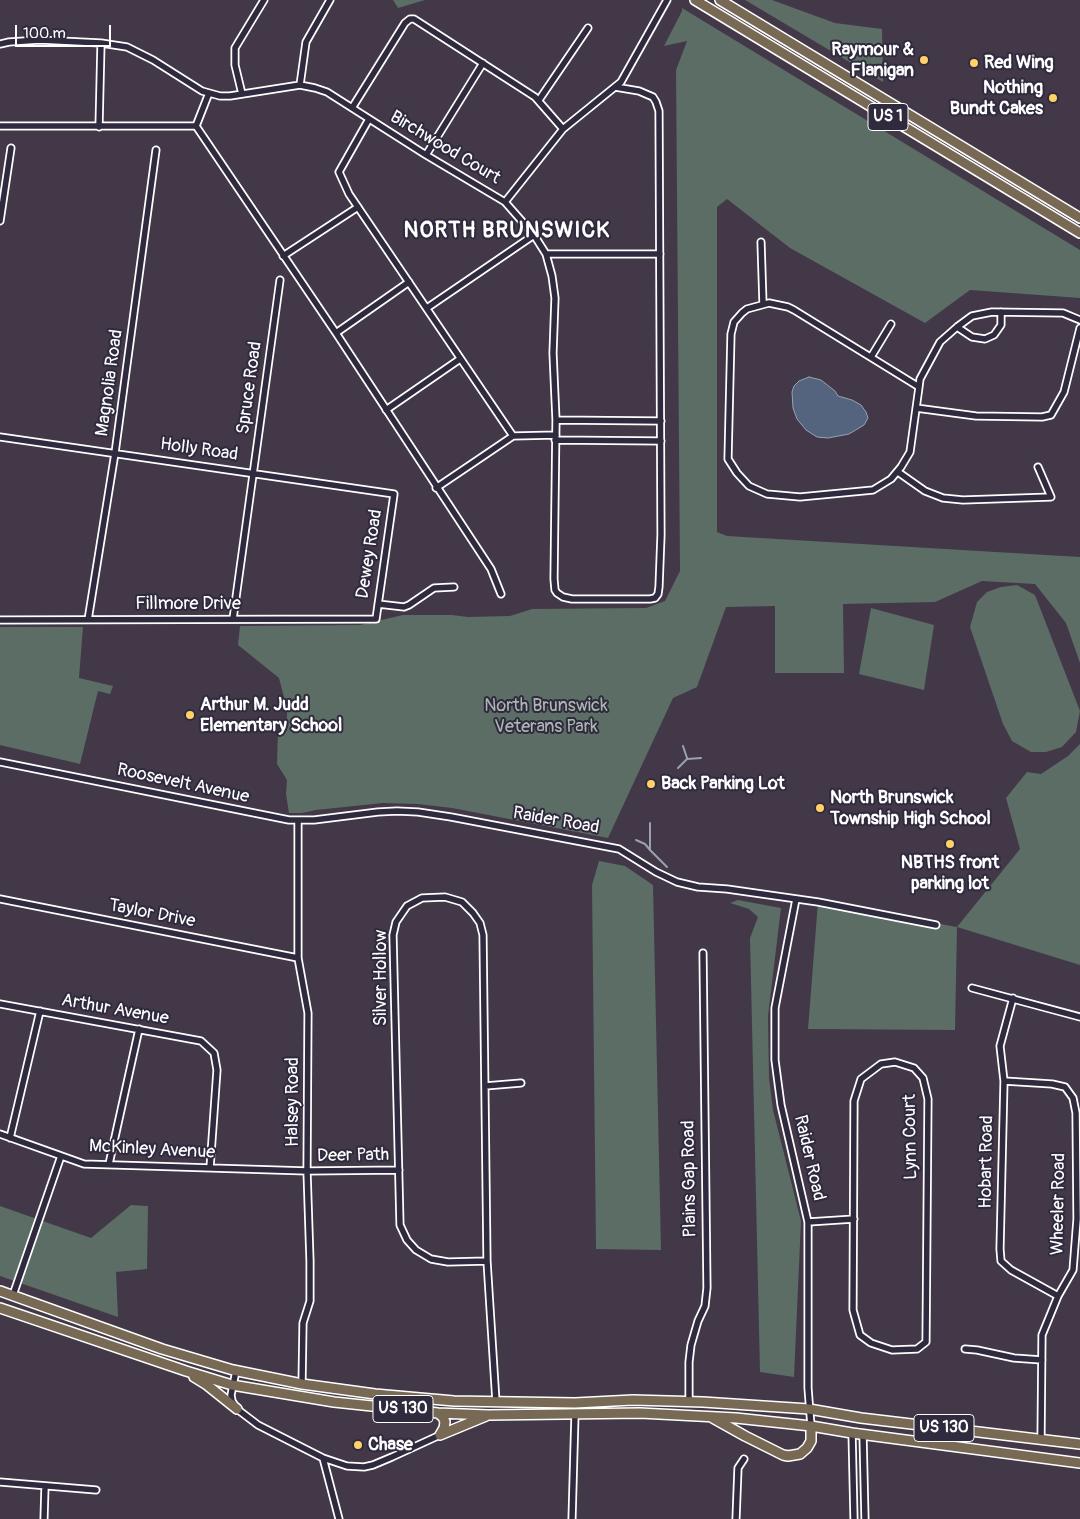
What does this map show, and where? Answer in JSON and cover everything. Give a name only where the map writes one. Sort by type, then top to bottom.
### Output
[{"type":"highway","name":"US 1","points":[[695,0],[1080,233]]},
{"type":"highway","name":"US 1","points":[[720,0],[1080,218]]},
{"type":"highway","name":"US 130","points":[[0,1291],[162,1349],[234,1370],[302,1384],[375,1394],[454,1401],[575,1403],[633,1400],[809,1409],[861,1418],[1080,1444]]},
{"type":"highway","name":"US 130","points":[[0,1308],[232,1385],[334,1402],[438,1413],[488,1415],[640,1413],[709,1416],[811,1426],[863,1435],[1080,1463]]},
{"type":"highway","points":[[186,1371],[207,1384],[237,1409]]},
{"type":"highway","points":[[575,1403],[575,1414]]},
{"type":"highway","points":[[438,1413],[445,1422],[440,1434]]},
{"type":"highway","points":[[440,1434],[488,1415]]},
{"type":"highway","points":[[709,1416],[745,1436],[788,1456],[800,1454],[807,1448],[811,1441],[811,1426]]},
{"type":"street","points":[[242,94],[235,64],[235,48],[264,0]]},
{"type":"street","points":[[300,85],[306,42],[330,0]]},
{"type":"street","points":[[505,202],[563,129],[621,82],[667,0]]},
{"type":"street","points":[[352,108],[405,23],[410,19],[414,19],[538,100],[563,129]]},
{"type":"street","points":[[538,100],[588,28]]},
{"type":"street","name":"Birchwood Court","points":[[0,44],[40,40],[101,43],[127,48],[153,60],[209,94],[230,96],[300,85],[327,92],[426,155],[505,202],[534,235],[546,254],[552,276],[555,298],[553,353],[556,420],[554,579],[555,590],[563,597],[572,599],[643,599],[655,598],[658,594],[661,535],[660,441]]},
{"type":"street","points":[[99,127],[101,43]]},
{"type":"street","points":[[426,155],[483,63]]},
{"type":"street","points":[[436,488],[513,436],[660,441],[659,116],[653,97],[645,93],[615,87]]},
{"type":"street","points":[[196,126],[209,94]]},
{"type":"street","points":[[370,119],[339,172],[349,194],[513,436]]},
{"type":"street","points":[[0,126],[196,126]]},
{"type":"street","points":[[196,126],[336,333],[436,488],[491,569],[501,594]]},
{"type":"street","points":[[0,221],[11,148]]},
{"type":"street","name":"Magnolia Road","points":[[88,620],[115,453],[156,150]]},
{"type":"street","points":[[283,256],[358,206]]},
{"type":"street","points":[[427,308],[534,235]]},
{"type":"street","points":[[761,242],[763,304]]},
{"type":"street","points":[[546,254],[660,254]]},
{"type":"street","name":"Spruce Road","points":[[233,619],[280,280]]},
{"type":"street","points":[[336,333],[410,282]]},
{"type":"street","points":[[919,386],[788,307],[774,303],[763,304],[747,310],[734,322],[731,334],[728,459],[749,486],[767,494],[800,497],[873,490],[891,479],[898,472],[910,452],[920,380],[940,342],[956,327],[972,316],[992,312],[1062,313],[1080,320]]},
{"type":"street","points":[[956,327],[972,337],[985,339],[994,335],[1001,325],[1001,312]]},
{"type":"street","points":[[871,357],[891,324]]},
{"type":"street","points":[[916,408],[976,416],[1051,416],[1064,392],[1080,328]]},
{"type":"street","points":[[386,410],[460,359]]},
{"type":"street","points":[[556,420],[661,420]]},
{"type":"street","name":"Holly Road","points":[[0,437],[394,494]]},
{"type":"street","points":[[898,472],[925,491],[943,498],[963,500],[1051,497],[1038,467]]},
{"type":"street","name":"Dewey Road","points":[[376,619],[394,494]]},
{"type":"street","points":[[378,604],[404,607],[434,588],[454,587]]},
{"type":"street","name":"Fillmore Drive","points":[[0,620],[376,619]]},
{"type":"street","name":"Roosevelt Avenue","points":[[0,762],[254,814],[298,821],[360,814]]},
{"type":"street","name":"Raider Road","points":[[360,814],[388,811],[418,812],[606,846],[619,849],[656,872],[677,882],[698,887],[727,889],[796,899],[936,925]]},
{"type":"street","name":"Halsey Road","points":[[298,821],[298,958],[308,1013],[307,1172],[310,1261],[310,1301],[304,1323],[302,1384]]},
{"type":"street","name":"Silver Hollow","points":[[487,1261],[448,1262],[431,1259],[416,1250],[407,1240],[400,1225],[393,935],[396,922],[407,906],[422,898],[445,897],[462,902],[480,923],[483,935],[487,1261],[496,1402]]},
{"type":"street","name":"Taylor Drive","points":[[0,899],[298,958]]},
{"type":"street","name":"Raider Road","points":[[796,899],[775,1008],[775,1060],[781,1105],[808,1222],[808,1388],[811,1426]]},
{"type":"street","name":"Plains Gap Road","points":[[689,1402],[691,1345],[698,1321],[705,1306],[706,1288],[703,953]]},
{"type":"street","points":[[972,988],[1080,1017]]},
{"type":"street","name":"Hobart Road","points":[[1013,998],[1000,1046],[1004,1081],[1001,1261],[1011,1270],[1058,1296]]},
{"type":"street","name":"Arthur Avenue","points":[[0,1004],[201,1041],[214,1053],[217,1070],[210,1168]]},
{"type":"street","points":[[10,1138],[40,1011]]},
{"type":"street","points":[[109,1164],[139,1029]]},
{"type":"street","name":"Lynn Court","points":[[895,1062],[914,1068],[923,1078],[928,1099],[926,1342],[917,1349],[892,1350],[871,1343],[860,1335],[852,1310],[854,1219],[854,1101],[861,1079],[881,1064],[895,1062]]},
{"type":"street","name":"Wheeler Road","points":[[1004,1081],[1052,1084],[1065,1087],[1073,1098],[1076,1113],[1078,1219],[1072,1270],[1058,1296],[1042,1335],[1041,1440]]},
{"type":"street","points":[[485,1086],[521,1083]]},
{"type":"street","name":"McKinley Avenue","points":[[0,1134],[84,1164],[307,1172]]},
{"type":"street","points":[[12,1295],[61,1156]]},
{"type":"street","name":"Deer Path","points":[[307,1172],[399,1170]]},
{"type":"street","points":[[808,1222],[854,1219]]},
{"type":"street","points":[[965,1349],[1014,1358],[1042,1360]]},
{"type":"street","points":[[234,1370],[231,1398],[237,1409],[258,1425],[323,1458],[347,1466],[364,1467],[392,1458],[440,1434]]},
{"type":"street","points":[[572,1519],[575,1414]]},
{"type":"street","points":[[852,1433],[854,1519]]},
{"type":"street","points":[[863,1435],[865,1519]]},
{"type":"street","points":[[323,1458],[338,1519]]},
{"type":"street","points":[[736,1519],[738,1468],[744,1459]]},
{"type":"street","points":[[0,1482],[96,1490]]},
{"type":"street","points":[[44,1519],[45,1486]]},
{"type":"green space","points":[[393,0],[425,0],[398,8]]},
{"type":"green space","points":[[745,0],[772,0],[835,23],[882,29],[883,82]]},
{"type":"green space","name":"North Brunswick Veterans Park","points":[[682,8],[1080,250],[1080,298],[970,290],[925,323],[790,248],[727,199],[717,207],[717,532],[727,536],[1080,557],[1080,663],[1066,623],[1035,584],[982,581],[935,602],[843,604],[844,673],[775,673],[775,606],[726,607],[697,687],[673,698],[608,838],[452,808],[418,804],[383,803],[289,813],[286,794],[287,780],[277,764],[278,731],[287,731],[287,709],[279,678],[238,645],[240,626],[360,625],[403,615],[510,616],[532,609],[646,608],[665,601],[680,571],[676,70],[687,41],[664,46]]},
{"type":"green space","points":[[1017,585],[1035,595],[1080,711],[1076,732],[1062,747],[1046,752],[1031,752],[1012,741],[1003,724],[970,627],[977,602],[987,592],[1001,587]]},
{"type":"green space","points":[[871,608],[934,625],[924,690],[859,674]]},
{"type":"green space","points":[[0,627],[83,627],[79,678],[113,686],[110,694],[98,691],[80,764],[0,745]]},
{"type":"green space","points":[[1080,744],[1080,965],[957,927],[1020,849],[1006,798],[1027,772],[1041,774],[1068,756]]},
{"type":"green space","points":[[599,861],[625,866],[653,885],[661,1250],[596,1249],[592,885]]},
{"type":"green space","points":[[738,900],[781,908],[768,1016],[769,1078],[773,1110],[801,1221],[794,1377],[760,1372],[750,938],[758,917],[749,909],[730,903]]},
{"type":"green space","points":[[818,902],[957,927],[955,1030],[808,1029]]},
{"type":"green space","points":[[131,1205],[148,1206],[147,1269],[116,1272],[118,1317],[0,1276],[0,1206],[91,1238]]},
{"type":"water","points":[[809,377],[821,380],[835,391],[838,396],[861,405],[868,418],[864,425],[849,434],[828,438],[817,437],[806,430],[797,419],[793,408],[792,392],[794,386],[799,381]]},
{"type":"waterway","points":[[683,746],[687,758]]},
{"type":"waterway","points":[[678,768],[687,759],[701,758]]},
{"type":"waterway","points":[[650,823],[650,850],[667,867]]},
{"type":"waterway","points":[[636,840],[645,844],[650,850]]},
{"type":"place","name":"Raymour & Flanigan","points":[[924,60]]},
{"type":"place","name":"Red Wing","points":[[974,63]]},
{"type":"place","name":"Nothing Bundt Cakes","points":[[1053,98]]},
{"type":"place","name":"Arthur M. Judd Elementary School","points":[[190,715]]},
{"type":"place","name":"Back Parking Lot","points":[[651,784]]},
{"type":"place","name":"North Brunswick Township High School","points":[[820,808]]},
{"type":"place","name":"NBTHS front parking lot","points":[[950,844]]},
{"type":"place","name":"Chase","points":[[358,1445]]},
{"type":"district","name":"NORTH BRUNSWICK","points":[[507,231]]}]
